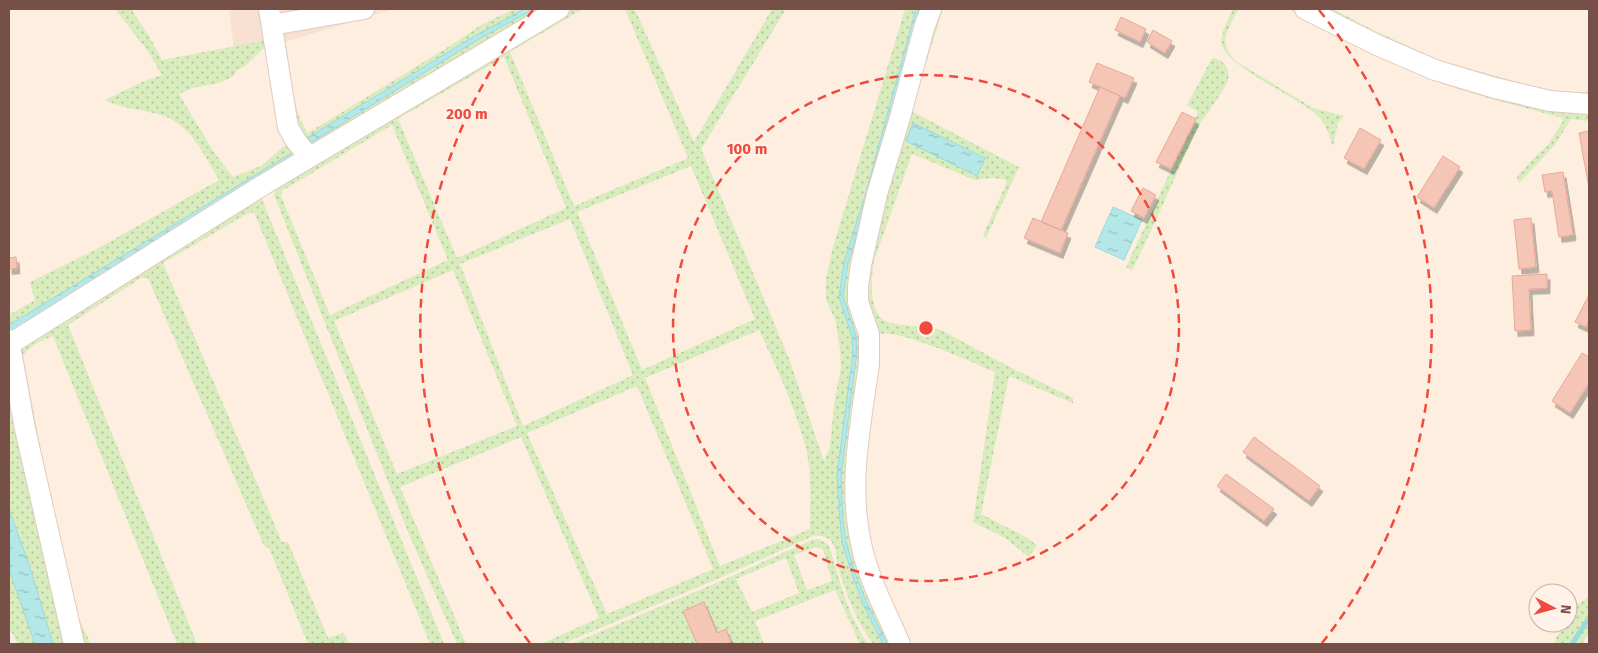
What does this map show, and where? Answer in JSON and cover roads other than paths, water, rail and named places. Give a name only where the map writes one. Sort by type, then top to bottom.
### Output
[{"type":"street","points":[[309,157],[288,127],[270,17],[364,9]]},
{"type":"street","points":[[74,644],[25,429],[10,342],[309,157],[559,9]]},
{"type":"street","points":[[900,644],[864,557],[855,508],[854,475],[870,347],[869,334],[858,302],[858,286],[877,194],[931,9]]},
{"type":"street","points":[[1305,9],[1377,45],[1436,70],[1495,88],[1550,101],[1589,104]]},
{"type":"water","points":[[524,9],[534,9],[479,39],[312,142],[307,138],[473,37]]},
{"type":"water","points":[[916,9],[919,9],[869,197],[848,263],[843,296],[856,336],[857,352],[841,475],[843,521],[846,542],[856,576],[887,644],[883,644],[863,604],[842,542],[837,475],[853,352],[852,337],[839,297],[844,262],[865,196]]},
{"type":"water","points":[[913,123],[985,158],[977,176],[906,141]]},
{"type":"water","points":[[293,152],[294,156],[11,336],[9,325]]},
{"type":"water","points":[[1113,207],[1142,220],[1124,260],[1095,247]]},
{"type":"water","points":[[9,510],[30,567],[53,644],[35,644],[9,569]]},
{"type":"waterway","points":[[1572,644],[1589,618]]}]
